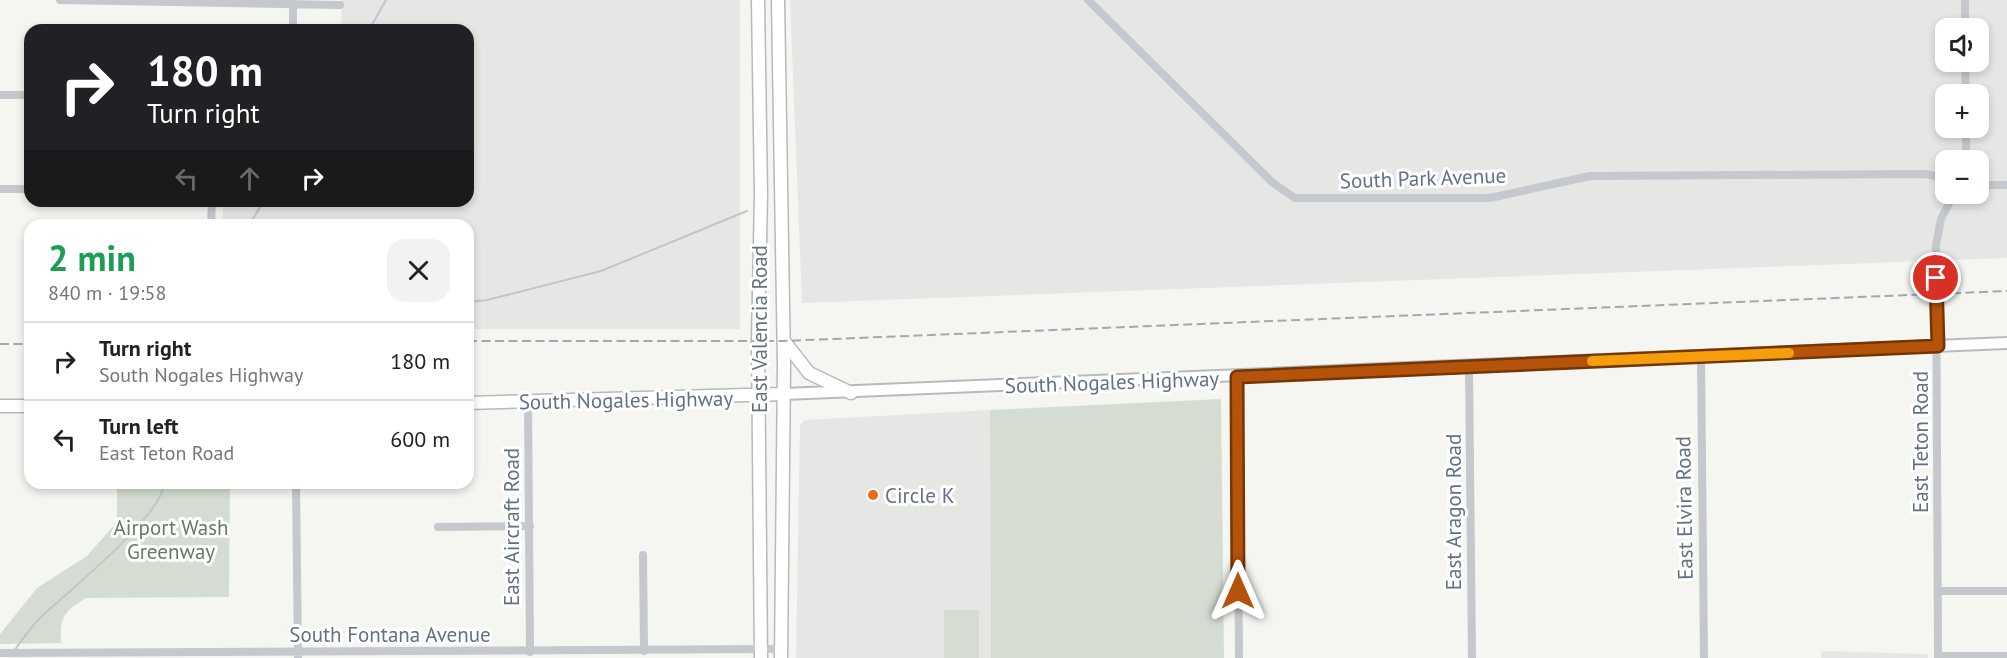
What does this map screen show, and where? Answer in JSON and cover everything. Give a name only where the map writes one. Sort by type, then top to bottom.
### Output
[{"type":"main road","points":[[758,4],[778,3]]},
{"type":"main road","name":"East Valencia Road","points":[[778,3],[784,394],[781,653]]},
{"type":"main road","name":"East Valencia Road","points":[[758,4],[761,195],[758,397],[761,654]]},
{"type":"main road","points":[[761,195],[782,195]]},
{"type":"main road","points":[[783,341],[809,373],[852,393]]},
{"type":"main road","name":"South Nogales Highway","points":[[474,403],[758,397],[784,394],[2007,344]]},
{"type":"main road","points":[[0,406],[24,406]]},
{"type":"street","points":[[60,0],[293,2],[340,5]]},
{"type":"street","name":"South Park Avenue","points":[[1088,0],[1273,183],[1295,198],[1490,198],[1590,176],[1926,174],[1935,176]]},
{"type":"street","points":[[1965,0],[1965,18]]},
{"type":"street","points":[[293,2],[293,24]]},
{"type":"street","points":[[0,95],[24,95]]},
{"type":"street","points":[[1989,185],[2007,185]]},
{"type":"street","points":[[0,189],[24,189]]},
{"type":"street","name":"East Teton Road","points":[[1938,657],[1936,245],[1941,219],[1948,204]]},
{"type":"street","name":"East Elvira Road","points":[[1701,357],[1704,658]]},
{"type":"street","name":"East Aragon Road","points":[[1469,366],[1472,658]]},
{"type":"street","points":[[1237,377],[1239,658]]},
{"type":"street","name":"East Aircraft Road","points":[[528,402],[530,652]]},
{"type":"street","points":[[296,489],[298,656]]},
{"type":"street","points":[[438,527],[530,526]]},
{"type":"street","points":[[643,555],[644,651]]},
{"type":"street","points":[[1938,591],[2007,591]]},
{"type":"street","name":"South Fontana Avenue","points":[[0,653],[298,656],[644,651],[781,653]]},
{"type":"street","points":[[1938,657],[2007,656]]},
{"type":"shaded area","points":[[342,0],[740,0],[740,329],[474,329],[474,219],[223,219],[223,207],[474,207],[474,24],[341,24]]},
{"type":"shaded area","points":[[790,0],[2007,0],[2007,258],[802,303]]},
{"type":"shaded area","points":[[990,410],[991,658],[796,658],[800,425],[805,420]]},
{"type":"shaded area","points":[[1822,651],[1928,654],[1928,658],[1821,658]]},
{"type":"green space","points":[[1221,399],[1224,658],[991,658],[990,410]]},
{"type":"green space","name":"Airport Wash Greenway","points":[[117,489],[230,489],[229,597],[86,598],[72,607],[62,621],[61,643],[0,644],[0,634],[37,588],[87,556],[117,522]]},
{"type":"green space","points":[[944,610],[979,610],[979,658],[944,658]]},
{"type":"waterway","points":[[372,24],[386,0]]},
{"type":"waterway","points":[[253,219],[260,207]]},
{"type":"waterway","points":[[474,301],[601,271],[747,211]]},
{"type":"waterway","points":[[14,651],[40,618],[130,535],[159,499],[163,489]]},
{"type":"railway","points":[[474,341],[784,341],[2007,291]]},
{"type":"railway","points":[[0,344],[24,344]]},
{"type":"slow traffic","points":[[1592,361],[1789,353]]},
{"type":"place","name":"Circle K","points":[[873,495]]},
{"type":"route","points":[[1238,591],[1237,377],[1938,346],[1936,278]]}]
